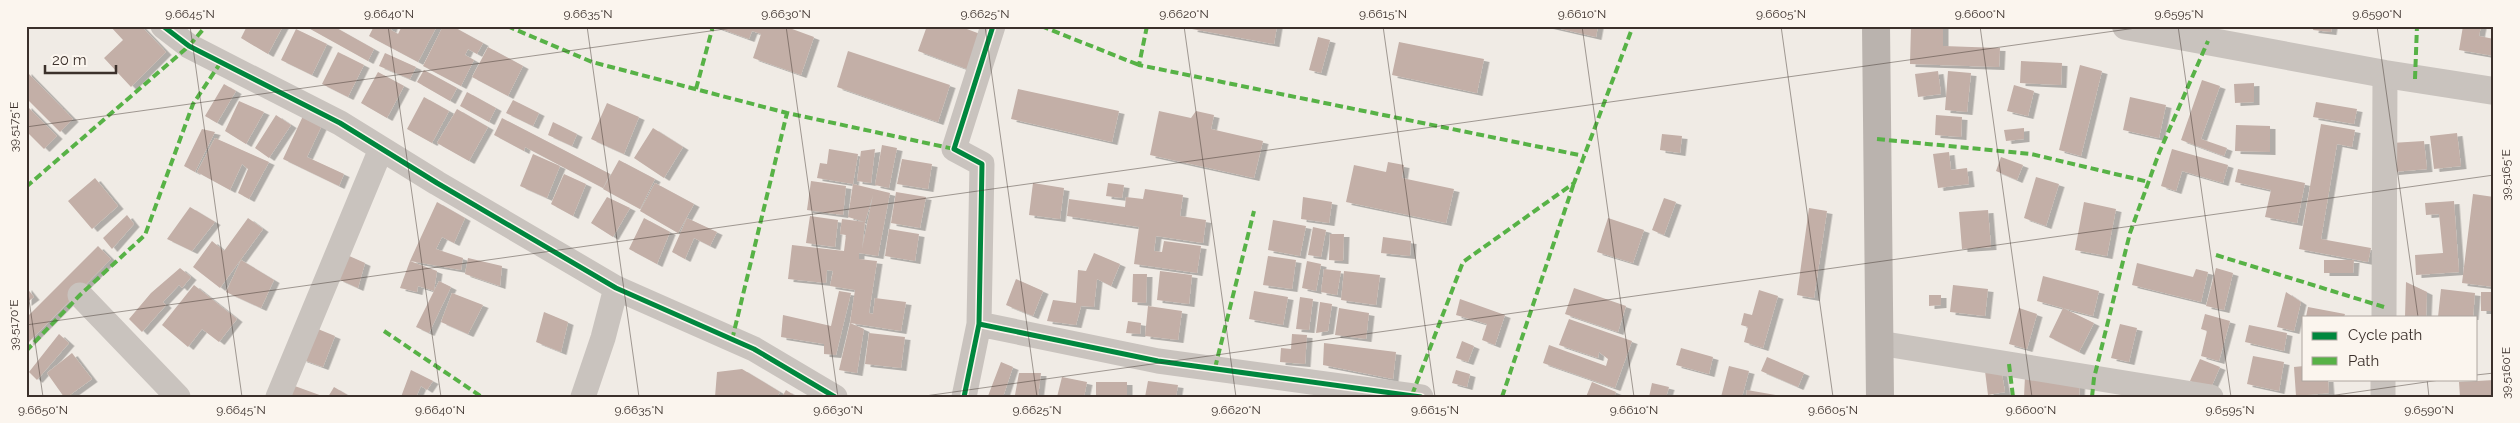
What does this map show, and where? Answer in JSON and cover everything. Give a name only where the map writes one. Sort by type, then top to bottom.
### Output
[{"type":"main road","points":[[1876,26],[1880,397]]},
{"type":"street","points":[[163,26],[190,46],[340,123],[616,288],[754,349],[835,397]]},
{"type":"street","points":[[964,397],[979,324],[982,164],[954,148],[993,26]]},
{"type":"street","points":[[2126,26],[2385,74],[2494,91]]},
{"type":"street","points":[[2384,316],[2385,74]]},
{"type":"street","points":[[278,397],[381,149]]},
{"type":"street","points":[[583,397],[603,338],[616,288]]},
{"type":"street","points":[[80,295],[178,397]]},
{"type":"street","points":[[979,324],[1158,361],[1415,396]]},
{"type":"street","points":[[1879,343],[2211,397]]},
{"type":"street","points":[[2383,380],[2383,397]]},
{"type":"building","points":[[110,26],[141,26],[166,52],[131,87],[104,58],[123,40]]},
{"type":"building","points":[[247,26],[283,26],[268,54],[241,38]]},
{"type":"building","points":[[305,26],[333,26],[374,49],[368,61]]},
{"type":"building","points":[[374,26],[392,26],[391,30],[398,34],[402,26],[437,26],[418,62],[369,36]]},
{"type":"building","points":[[443,26],[452,26],[483,43],[477,54],[468,49],[465,55],[474,60],[461,86],[423,66]]},
{"type":"building","points":[[713,26],[784,26],[814,37],[801,75],[753,58],[761,34],[752,31],[749,39]]},
{"type":"building","points":[[927,26],[959,26],[988,37],[975,72],[918,51]]},
{"type":"building","points":[[1193,26],[1277,26],[1274,44],[1192,29]]},
{"type":"building","points":[[1548,26],[1598,26],[1596,37]]},
{"type":"building","points":[[1911,26],[1943,26],[1943,46],[2000,48],[1999,67],[1910,64]]},
{"type":"building","points":[[2314,26],[2332,26],[2331,32],[2313,30]]},
{"type":"building","points":[[2463,26],[2481,26],[2479,36],[2494,39],[2494,56],[2459,50]]},
{"type":"building","points":[[296,29],[327,44],[312,75],[281,60]]},
{"type":"building","points":[[1318,37],[1330,40],[1321,73],[1309,70]]},
{"type":"building","points":[[1399,42],[1484,59],[1477,93],[1392,75]]},
{"type":"building","points":[[488,47],[523,66],[508,96],[472,77]]},
{"type":"building","points":[[848,51],[950,85],[938,122],[837,87]]},
{"type":"building","points":[[338,52],[364,65],[348,97],[322,84]]},
{"type":"building","points":[[385,53],[416,67],[410,79],[379,66]]},
{"type":"building","points":[[2021,61],[2062,63],[2061,85],[2020,83]]},
{"type":"building","points":[[2080,65],[2102,71],[2081,156],[2059,150]]},
{"type":"building","points":[[424,70],[457,88],[450,101],[417,82]]},
{"type":"building","points":[[26,71],[73,119],[60,132],[26,98]]},
{"type":"building","points":[[1938,71],[1941,94],[1918,97],[1915,74]]},
{"type":"building","points":[[1948,71],[1971,73],[1967,112],[1945,110]]},
{"type":"building","points":[[378,72],[404,86],[387,118],[361,103]]},
{"type":"building","points":[[2202,80],[2220,86],[2201,139],[2227,148],[2224,156],[2181,140]]},
{"type":"building","points":[[2254,83],[2254,102],[2235,103],[2234,84]]},
{"type":"building","points":[[224,84],[236,91],[217,123],[205,116]]},
{"type":"building","points":[[2014,85],[2034,91],[2028,116],[2007,111]]},
{"type":"building","points":[[1018,89],[1119,111],[1112,142],[1011,119]]},
{"type":"building","points":[[467,92],[496,108],[489,122],[460,106]]},
{"type":"building","points":[[424,97],[449,111],[432,143],[407,129]]},
{"type":"building","points":[[2130,97],[2166,105],[2159,138],[2123,130]]},
{"type":"building","points":[[513,100],[539,113],[533,126],[506,113]]},
{"type":"building","points":[[239,101],[264,112],[246,144],[225,131]]},
{"type":"building","points":[[2316,102],[2357,109],[2354,124],[2313,117]]},
{"type":"building","points":[[607,103],[639,117],[624,154],[591,139]]},
{"type":"building","points":[[26,105],[57,136],[44,149],[26,131]]},
{"type":"building","points":[[457,109],[488,127],[469,161],[437,143]]},
{"type":"building","points":[[1159,111],[1191,118],[1196,111],[1214,115],[1211,129],[1263,141],[1254,178],[1150,155]]},
{"type":"building","points":[[276,115],[291,125],[269,158],[255,148]]},
{"type":"building","points":[[1936,115],[1962,117],[1961,137],[1935,135]]},
{"type":"building","points":[[303,116],[322,125],[307,157],[344,174],[339,186],[283,159]]},
{"type":"building","points":[[502,118],[610,174],[603,188],[525,147],[524,151],[494,135]]},
{"type":"building","points":[[553,122],[577,134],[572,146],[548,135]]},
{"type":"building","points":[[2321,124],[2355,130],[2352,147],[2337,144],[2321,239],[2371,248],[2368,262],[2299,249]]},
{"type":"building","points":[[2236,125],[2270,126],[2270,152],[2235,151]]},
{"type":"building","points":[[653,128],[683,147],[664,178],[634,158]]},
{"type":"building","points":[[2024,128],[2024,139],[2006,141],[2004,130]]},
{"type":"building","points":[[202,129],[215,132],[195,172],[184,166]]},
{"type":"building","points":[[2457,133],[2461,166],[2434,169],[2430,136]]},
{"type":"building","points":[[1662,134],[1682,136],[1680,153],[1660,150]]},
{"type":"building","points":[[215,138],[269,162],[249,199],[238,193],[248,169],[242,164],[230,190],[197,172]]},
{"type":"building","points":[[2424,141],[2427,169],[2393,172],[2391,143]]},
{"type":"building","points":[[882,145],[897,148],[889,188],[875,185]]},
{"type":"building","points":[[829,149],[858,154],[853,184],[817,178],[820,163],[827,164]]},
{"type":"building","points":[[875,149],[871,183],[857,181],[861,151]]},
{"type":"building","points":[[2172,149],[2228,165],[2223,183],[2182,171],[2176,191],[2161,186]]},
{"type":"building","points":[[1949,152],[1951,170],[1967,168],[1969,184],[1938,188],[1933,154]]},
{"type":"building","points":[[533,154],[560,166],[547,198],[520,186]]},
{"type":"building","points":[[2001,157],[2023,165],[2017,180],[1996,171]]},
{"type":"building","points":[[902,159],[932,164],[928,189],[897,184]]},
{"type":"building","points":[[619,160],[655,179],[640,209],[603,189]]},
{"type":"building","points":[[1388,162],[1404,165],[1402,178],[1454,189],[1446,223],[1346,202],[1354,165],[1386,172]]},
{"type":"building","points":[[2238,169],[2305,183],[2297,223],[2265,217],[2271,190],[2235,182]]},
{"type":"building","points":[[564,174],[586,184],[573,216],[551,204]]},
{"type":"building","points":[[2036,177],[2059,184],[2046,226],[2024,218]]},
{"type":"building","points":[[95,178],[118,206],[92,229],[68,201]]},
{"type":"building","points":[[811,181],[846,186],[843,215],[807,210]]},
{"type":"building","points":[[655,183],[694,204],[678,233],[640,211]]},
{"type":"building","points":[[1033,183],[1064,188],[1060,219],[1029,215]]},
{"type":"building","points":[[1108,183],[1124,185],[1122,198],[1106,196]]},
{"type":"building","points":[[853,184],[890,193],[878,256],[859,253],[859,259],[877,261],[869,313],[873,314],[875,298],[906,302],[901,331],[850,323],[855,290],[830,286],[833,271],[827,270],[826,283],[788,279],[792,245],[844,251],[846,235],[840,234],[842,219],[865,222],[848,217]],"holes":[[[873,195],[862,249],[865,222]]]},
{"type":"building","points":[[1145,189],[1183,195],[1180,216],[1206,220],[1203,243],[1156,236],[1154,251],[1162,252],[1164,241],[1201,246],[1197,273],[1134,264],[1139,227],[1067,216],[1069,199],[1125,207],[1126,197],[1143,199]]},
{"type":"building","points":[[896,192],[926,197],[920,228],[891,223]]},
{"type":"building","points":[[2473,194],[2494,197],[2494,287],[2462,283]]},
{"type":"building","points":[[607,197],[630,208],[613,237],[591,223]]},
{"type":"building","points":[[1303,197],[1332,202],[1329,223],[1301,219]]},
{"type":"building","points":[[1664,198],[1676,202],[1664,235],[1652,230]]},
{"type":"building","points":[[2454,201],[2459,272],[2416,275],[2415,255],[2443,253],[2439,214],[2426,215],[2425,203]]},
{"type":"building","points":[[437,202],[465,218],[454,243],[442,237],[436,249],[463,258],[461,270],[410,261]]},
{"type":"building","points":[[2084,202],[2116,209],[2107,256],[2075,250]]},
{"type":"building","points":[[190,207],[215,222],[192,251],[167,239]]},
{"type":"building","points":[[1809,208],[1827,211],[1814,298],[1797,295]]},
{"type":"building","points":[[1988,210],[1991,247],[1962,249],[1959,212]]},
{"type":"building","points":[[127,215],[134,224],[112,249],[103,238]]},
{"type":"building","points":[[810,216],[838,220],[835,247],[806,243]]},
{"type":"building","points":[[248,218],[263,229],[220,288],[193,267],[212,241],[224,251]]},
{"type":"building","points":[[644,218],[670,232],[657,264],[629,249]]},
{"type":"building","points":[[687,218],[717,232],[710,246],[694,238],[685,259],[672,252]]},
{"type":"building","points":[[1608,218],[1644,230],[1633,263],[1597,252]]},
{"type":"building","points":[[1273,220],[1306,226],[1300,256],[1268,250]]},
{"type":"building","points":[[1313,227],[1326,230],[1321,257],[1308,255]]},
{"type":"building","points":[[889,229],[919,234],[915,261],[885,256]]},
{"type":"building","points":[[1330,234],[1344,234],[1343,261],[1329,260]]},
{"type":"building","points":[[1383,237],[1411,241],[1410,256],[1381,253]]},
{"type":"building","points":[[98,246],[111,259],[28,343],[26,318]]},
{"type":"building","points":[[1094,253],[1120,264],[1111,286],[1097,279],[1094,307],[1081,306],[1076,325],[1047,321],[1053,300],[1076,303],[1078,270],[1086,271]]},
{"type":"building","points":[[347,255],[365,263],[358,288],[338,279]]},
{"type":"building","points":[[1268,256],[1296,260],[1292,289],[1263,285]]},
{"type":"building","points":[[468,258],[502,266],[500,286],[465,274]]},
{"type":"building","points":[[241,260],[274,280],[261,308],[226,292]]},
{"type":"building","points":[[2324,260],[2354,260],[2353,273],[2324,273]]},
{"type":"building","points":[[410,261],[437,271],[434,291],[418,286],[417,292],[400,288]]},
{"type":"building","points":[[1307,261],[1321,264],[1316,291],[1302,288]]},
{"type":"building","points":[[2137,263],[2193,277],[2196,269],[2208,272],[2201,302],[2132,285]]},
{"type":"building","points":[[180,268],[191,277],[182,288],[179,285],[163,302],[166,305],[142,332],[129,319],[151,293]]},
{"type":"building","points":[[2216,268],[2233,273],[2224,310],[2206,306]]},
{"type":"building","points":[[1324,269],[1341,271],[1337,295],[1321,292]]},
{"type":"building","points":[[1160,271],[1192,275],[1189,304],[1157,300]]},
{"type":"building","points":[[1344,271],[1380,275],[1376,305],[1341,300]]},
{"type":"building","points":[[1133,274],[1147,274],[1146,303],[1132,302]]},
{"type":"building","points":[[2043,276],[2099,291],[2093,316],[2037,301]]},
{"type":"building","points":[[1016,279],[1043,291],[1033,316],[1006,305]]},
{"type":"building","points":[[439,281],[451,287],[429,333],[416,327]]},
{"type":"building","points":[[2406,282],[2427,292],[2426,316],[2405,316]]},
{"type":"building","points":[[194,285],[237,319],[219,342],[202,329],[188,347],[162,325]]},
{"type":"building","points":[[1953,285],[1988,289],[1985,316],[1950,312]]},
{"type":"building","points":[[26,287],[34,297],[26,303]]},
{"type":"building","points":[[1574,288],[1626,306],[1618,332],[1565,314]]},
{"type":"building","points":[[2441,289],[2475,293],[2473,316],[2438,316]]},
{"type":"building","points":[[1759,290],[1778,296],[1763,348],[1744,342],[1748,327],[1741,325],[1744,313],[1752,315]]},
{"type":"building","points":[[839,291],[851,293],[836,355],[824,354],[824,344],[781,337],[783,315],[831,326]]},
{"type":"building","points":[[1254,291],[1288,297],[1283,325],[1249,319]]},
{"type":"building","points":[[2286,292],[2301,302],[2294,331],[2277,327]]},
{"type":"building","points":[[2481,292],[2494,292],[2494,311],[2481,311]]},
{"type":"building","points":[[452,293],[483,305],[468,334],[441,322]]},
{"type":"building","points":[[1929,295],[1941,295],[1941,305],[1929,306]]},
{"type":"building","points":[[1300,297],[1313,299],[1309,330],[1296,329]]},
{"type":"building","points":[[1460,299],[1505,315],[1495,345],[1482,340],[1487,324],[1456,315]]},
{"type":"building","points":[[1320,302],[1332,304],[1328,331],[1316,333]]},
{"type":"building","points":[[1148,306],[1182,311],[1178,340],[1145,336]]},
{"type":"building","points":[[2308,307],[2345,314],[2344,316],[2306,316]]},
{"type":"building","points":[[1339,308],[1369,313],[1366,339],[1335,335]]},
{"type":"building","points":[[2019,308],[2037,314],[2027,349],[2009,344]]},
{"type":"building","points":[[2063,308],[2094,323],[2079,352],[2049,337]]},
{"type":"building","points":[[544,312],[568,322],[561,352],[536,342]]},
{"type":"building","points":[[2205,314],[2230,321],[2219,361],[2201,356],[2207,331],[2201,329]]},
{"type":"building","points":[[1569,319],[1632,341],[1615,388],[1543,363],[1549,345],[1606,366],[1608,359],[1599,352],[1598,358],[1559,345]]},
{"type":"building","points":[[1128,321],[1141,323],[1140,334],[1126,333]]},
{"type":"building","points":[[850,323],[864,329],[857,373],[839,370]]},
{"type":"building","points":[[2120,324],[2137,328],[2129,362],[2111,358]]},
{"type":"building","points":[[2249,325],[2287,333],[2284,351],[2245,342]]},
{"type":"building","points":[[313,327],[335,336],[323,367],[301,359]]},
{"type":"building","points":[[869,333],[905,337],[901,368],[865,364]]},
{"type":"building","points":[[59,334],[69,343],[37,380],[29,372]]},
{"type":"building","points":[[1292,334],[1307,335],[1305,364],[1280,362],[1281,348],[1291,349]]},
{"type":"building","points":[[1462,341],[1474,346],[1468,362],[1456,358]]},
{"type":"building","points":[[1324,343],[1396,352],[1393,379],[1323,365]]},
{"type":"building","points":[[1681,348],[1713,357],[1709,374],[1676,365]]},
{"type":"building","points":[[72,353],[92,379],[67,397],[64,397],[47,373]]},
{"type":"building","points":[[2253,356],[2284,362],[2279,391],[2247,384]]},
{"type":"building","points":[[1767,357],[1804,373],[1798,387],[1761,371]]},
{"type":"building","points":[[2200,359],[2220,367],[2210,390],[2190,381]]},
{"type":"building","points":[[1001,362],[1013,367],[1003,397],[988,396]]},
{"type":"building","points":[[1729,366],[1749,371],[1742,397],[1721,397]]},
{"type":"building","points":[[2302,366],[2302,380],[2328,380],[2329,393],[2296,396],[2294,367]]},
{"type":"building","points":[[2001,368],[2005,392],[1988,395],[1985,371]]},
{"type":"building","points":[[742,369],[780,392],[777,397],[715,397],[717,372]]},
{"type":"building","points":[[411,370],[433,381],[427,390],[421,386],[416,397],[401,397]]},
{"type":"building","points":[[1456,370],[1470,374],[1467,387],[1452,383]]},
{"type":"building","points":[[1019,373],[1041,373],[1038,397],[1015,395]]},
{"type":"building","points":[[2025,376],[2080,378],[2079,397],[2024,397]]},
{"type":"building","points":[[1062,377],[1087,382],[1084,397],[1057,397]]},
{"type":"building","points":[[2494,380],[2494,397],[2460,397],[2459,382]]},
{"type":"building","points":[[1148,381],[1178,385],[1176,397],[1145,397]]},
{"type":"building","points":[[1096,382],[1127,382],[1127,397],[1096,397]]},
{"type":"building","points":[[1592,382],[1616,392],[1614,397],[1586,397]]},
{"type":"building","points":[[1652,383],[1669,387],[1666,397],[1649,397]]},
{"type":"building","points":[[292,385],[325,397],[291,397]]},
{"type":"building","points":[[334,387],[351,397],[328,397]]},
{"type":"building","points":[[786,390],[797,397],[782,397]]},
{"type":"building","points":[[1747,390],[1782,396],[1782,397],[1746,397]]},
{"type":"marked path","points":[[26,187],[189,46],[206,26]]},
{"type":"marked path","points":[[507,26],[592,62],[787,113],[954,149]]},
{"type":"marked path","points":[[696,89],[713,26]]},
{"type":"marked path","points":[[1041,26],[1139,65]]},
{"type":"marked path","points":[[1147,26],[1139,65],[1584,156]]},
{"type":"marked path","points":[[1412,395],[1463,262],[1574,183],[1633,26]]},
{"type":"marked path","points":[[2415,79],[2417,26]]},
{"type":"marked path","points":[[2092,397],[2094,378],[2130,233],[2159,153],[2208,41]]},
{"type":"marked path","points":[[26,351],[80,295],[145,235],[193,104],[221,62]]},
{"type":"marked path","points":[[732,340],[787,113]]},
{"type":"marked path","points":[[1877,139],[2031,154],[2149,182]]},
{"type":"marked path","points":[[1502,397],[1574,183]]},
{"type":"marked path","points":[[1215,368],[1254,211]]},
{"type":"marked path","points":[[2216,255],[2384,307]]},
{"type":"marked path","points":[[384,331],[482,397]]},
{"type":"marked path","points":[[2009,364],[2013,397]]},
{"type":"cycle path","points":[[163,26],[189,46],[340,123],[437,183],[616,288],[754,349],[835,397]]},
{"type":"cycle path","points":[[964,397],[979,324],[982,164],[954,149],[993,26]]},
{"type":"cycle path","points":[[979,324],[1158,361],[1421,397]]}]
